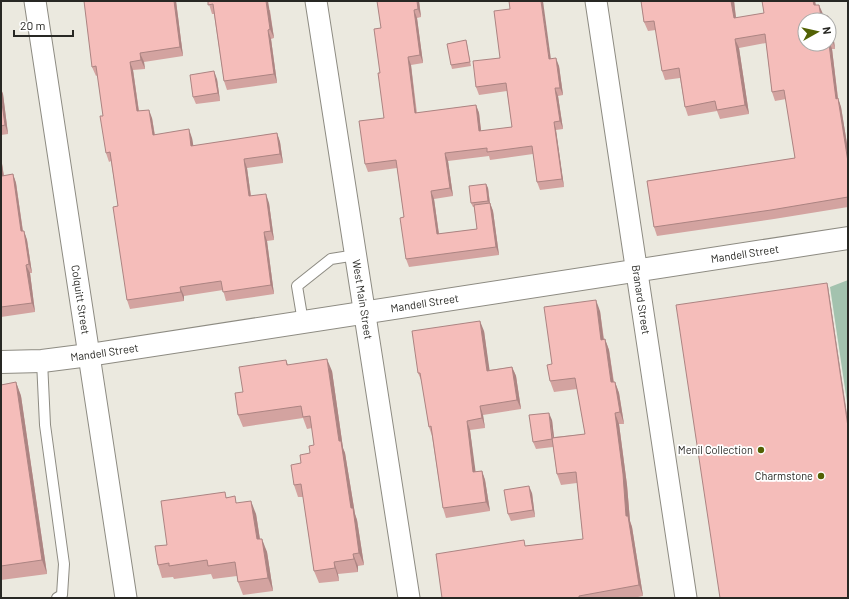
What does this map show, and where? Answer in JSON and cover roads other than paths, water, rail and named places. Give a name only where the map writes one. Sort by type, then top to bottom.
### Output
[{"type":"street","name":"Colquitt Street","points":[[35,1],[126,598]]},
{"type":"street","name":"West Main Street","points":[[316,1],[409,598]]},
{"type":"street","name":"Branard Street","points":[[596,1],[686,598]]},
{"type":"street","name":"Mandell Street","points":[[1,362],[42,361],[89,355],[848,238]]},
{"type":"lane","points":[[303,322],[298,286],[331,258],[356,255]]},
{"type":"lane","points":[[42,361],[45,425],[64,564],[62,595],[56,598]]},
{"type":"place","name":"Menil Collection","points":[[761,450]]},
{"type":"place","name":"Charmstone","points":[[821,476]]}]
